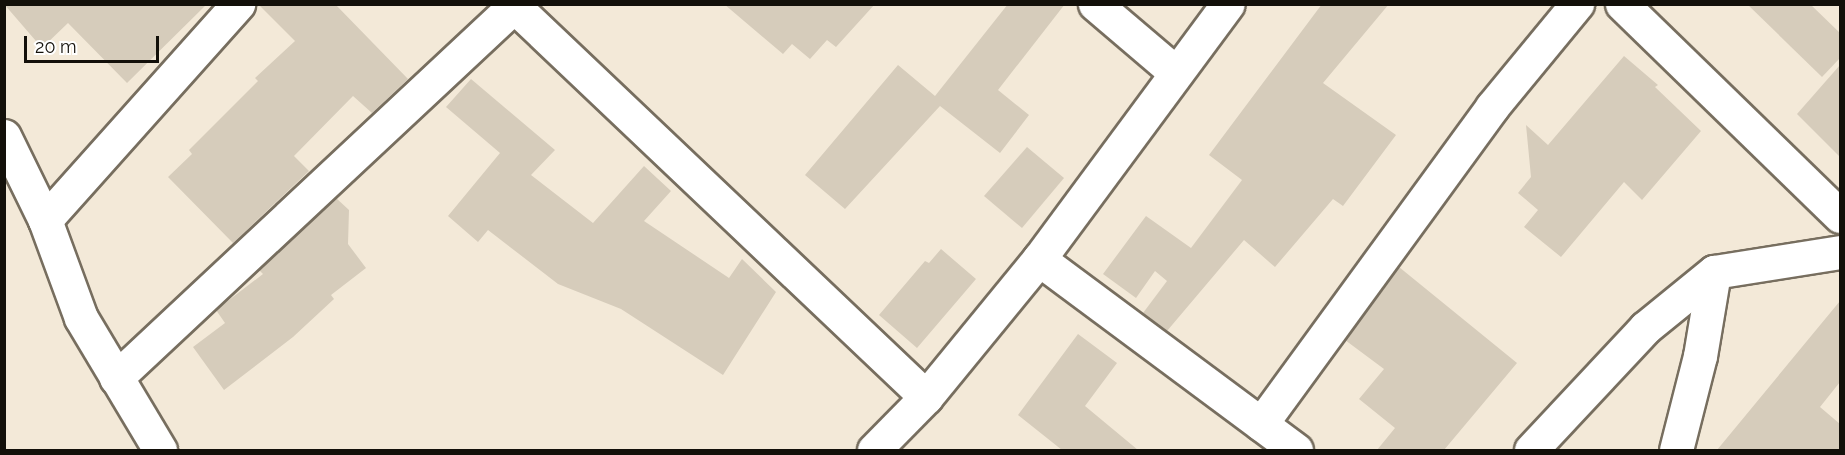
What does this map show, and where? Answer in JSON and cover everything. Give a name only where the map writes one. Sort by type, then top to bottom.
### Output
[{"type":"street","points":[[45,220],[238,4]]},
{"type":"street","points":[[1095,4],[1176,73]]},
{"type":"street","points":[[874,450],[926,397],[1040,259],[1228,4]]},
{"type":"street","points":[[1261,424],[1492,107],[1577,4]]},
{"type":"street","points":[[1622,4],[1840,216]]},
{"type":"street","points":[[116,378],[514,6],[926,397]]},
{"type":"street","points":[[4,136],[45,220],[81,318],[160,450]]},
{"type":"street","points":[[1531,450],[1645,328],[1714,272],[1840,252]]},
{"type":"street","points":[[1040,259],[1296,450]]},
{"type":"street","points":[[1676,450],[1700,356],[1714,272]]},
{"type":"building","points":[[4,4],[207,4],[127,83],[68,23],[42,48]]},
{"type":"building","points":[[258,4],[335,4],[408,79],[372,113],[353,96],[294,156],[309,171],[233,243],[168,177],[192,154],[189,150],[258,81],[255,78],[295,41]]},
{"type":"building","points":[[724,4],[875,4],[836,47],[827,40],[810,59],[792,44],[783,54]]},
{"type":"building","points":[[1008,4],[1065,4],[998,90],[1029,115],[1000,153],[940,106],[845,209],[805,175],[898,65],[935,96]]},
{"type":"building","points":[[1322,4],[1389,4],[1323,83],[1396,135],[1343,206],[1333,199],[1275,267],[1244,240],[1167,331],[1143,313],[1167,281],[1155,271],[1136,298],[1103,274],[1146,216],[1191,248],[1242,180],[1209,155]]},
{"type":"building","points":[[1747,4],[1810,4],[1840,33],[1840,58],[1822,77]]},
{"type":"building","points":[[1624,56],[1658,85],[1655,87],[1701,131],[1642,200],[1624,182],[1561,257],[1524,227],[1538,210],[1518,193],[1531,177],[1526,125],[1548,145]]},
{"type":"building","points":[[1840,65],[1840,157],[1797,114]]},
{"type":"building","points":[[471,79],[555,150],[531,175],[593,223],[644,166],[671,191],[644,221],[729,278],[742,259],[776,292],[723,375],[621,309],[558,284],[488,230],[478,242],[448,216],[500,153],[446,107]]},
{"type":"building","points":[[1027,147],[1064,178],[1022,228],[984,196]]},
{"type":"building","points":[[336,198],[349,210],[348,244],[366,268],[331,295],[334,299],[293,337],[224,390],[193,347],[225,323],[216,310],[263,274],[259,270]]},
{"type":"building","points":[[941,249],[976,279],[917,348],[879,315],[925,261],[929,263]]},
{"type":"building","points":[[1399,267],[1517,363],[1444,450],[1377,450],[1395,428],[1359,399],[1384,369],[1345,340]]},
{"type":"building","points":[[1840,301],[1840,382],[1820,407],[1840,424],[1840,450],[1717,450]]},
{"type":"building","points":[[1078,334],[1117,363],[1085,406],[1138,450],[1062,450],[1018,415]]}]
